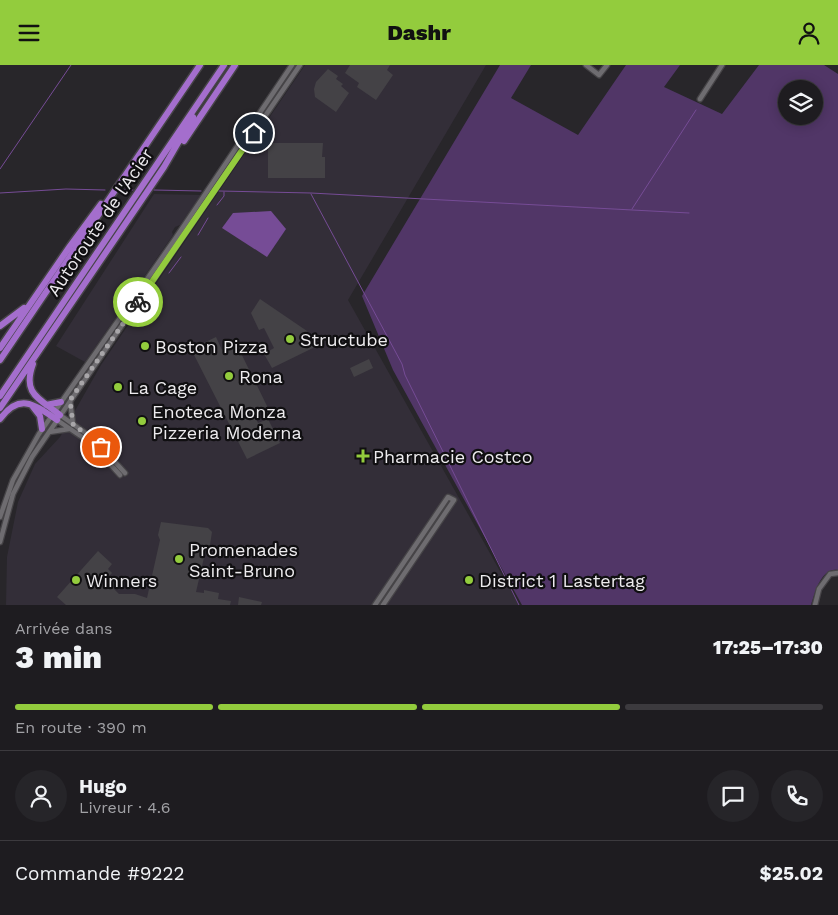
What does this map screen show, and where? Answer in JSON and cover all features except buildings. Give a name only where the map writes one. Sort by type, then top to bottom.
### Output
[{"type":"highway","name":"Autoroute de l'Acier","points":[[0,360],[200,65]]},
{"type":"highway","name":"Autoroute de l'Acier","points":[[0,396],[224,65]]},
{"type":"highway","points":[[0,408],[36,358],[164,167],[196,125],[235,65]]},
{"type":"highway","points":[[164,167],[210,85]]},
{"type":"highway","points":[[0,348],[82,227],[132,166]]},
{"type":"highway","points":[[0,326],[14,317],[32,300]]},
{"type":"highway","points":[[36,358],[29,374],[29,386],[35,396],[56,416]]},
{"type":"highway","points":[[46,405],[61,402]]},
{"type":"highway","points":[[0,419],[12,406],[28,403],[56,416]]},
{"type":"highway","points":[[28,403],[39,414],[45,431]]},
{"type":"street","points":[[56,416],[61,402],[175,239],[292,65]]},
{"type":"street","points":[[0,517],[13,481],[45,431],[70,400],[300,65]]},
{"type":"street","points":[[586,65],[600,75],[607,65]]},
{"type":"street","points":[[700,99],[722,65]]},
{"type":"street","points":[[70,400],[71,427]]},
{"type":"street","points":[[56,416],[91,443],[122,474]]},
{"type":"street","points":[[45,431],[71,427]]},
{"type":"street","points":[[0,542],[15,489],[45,431]]},
{"type":"street","points":[[374,605],[438,510],[448,497],[454,500],[383,605]]},
{"type":"street","points":[[438,510],[445,514]]},
{"type":"street","points":[[815,605],[818,591],[830,574],[838,573]]},
{"type":"shaded area","points":[[305,65],[486,65],[348,300],[519,605],[6,605],[7,557],[18,502],[35,464],[60,437],[101,365]]},
{"type":"shaded area","points":[[500,65],[531,65],[511,98],[578,135],[626,65],[680,65],[664,87],[722,114],[759,65],[824,65],[838,74],[838,570],[832,570],[823,577],[811,605],[522,605],[393,370],[362,296]]},
{"type":"shaded area","points":[[154,194],[201,195],[180,225],[175,227],[172,232],[173,235],[85,362],[56,346]]},
{"type":"shaded area","points":[[271,211],[286,229],[267,257],[222,228],[233,213]]},
{"type":"waterway","points":[[0,169],[71,65]]},
{"type":"waterway","points":[[632,209],[696,110]]},
{"type":"waterway","points":[[0,193],[66,189],[105,190]]},
{"type":"waterway","points":[[122,190],[133,190]]},
{"type":"waterway","points":[[154,190],[201,191]]},
{"type":"waterway","points":[[219,191],[311,193],[689,213]]},
{"type":"waterway","points":[[217,205],[224,196],[224,192]]},
{"type":"waterway","points":[[311,194],[402,364],[405,375],[519,605]]},
{"type":"waterway","points":[[198,235],[208,218]]},
{"type":"waterway","points":[[169,273],[181,257]]},
{"type":"way so far","points":[[101,447],[73,424],[70,414],[70,400],[138,302]]},
{"type":"place","name":"Structube","points":[[290,339]]},
{"type":"place","name":"Boston Pizza","points":[[145,346]]},
{"type":"place","name":"Rona","points":[[229,376]]},
{"type":"place","name":"La Cage","points":[[118,387]]},
{"type":"place","name":"Enoteca Monza Pizzeria Moderna","points":[[142,421]]},
{"type":"place","name":"Pharmacie Costco","points":[[363,456]]},
{"type":"place","name":"Promenades Saint-Bruno","points":[[179,559]]},
{"type":"place","name":"Winners","points":[[76,580]]},
{"type":"place","name":"District 1 Lastertag","points":[[469,580]]},
{"type":"route","points":[[138,302],[254,133]]}]
